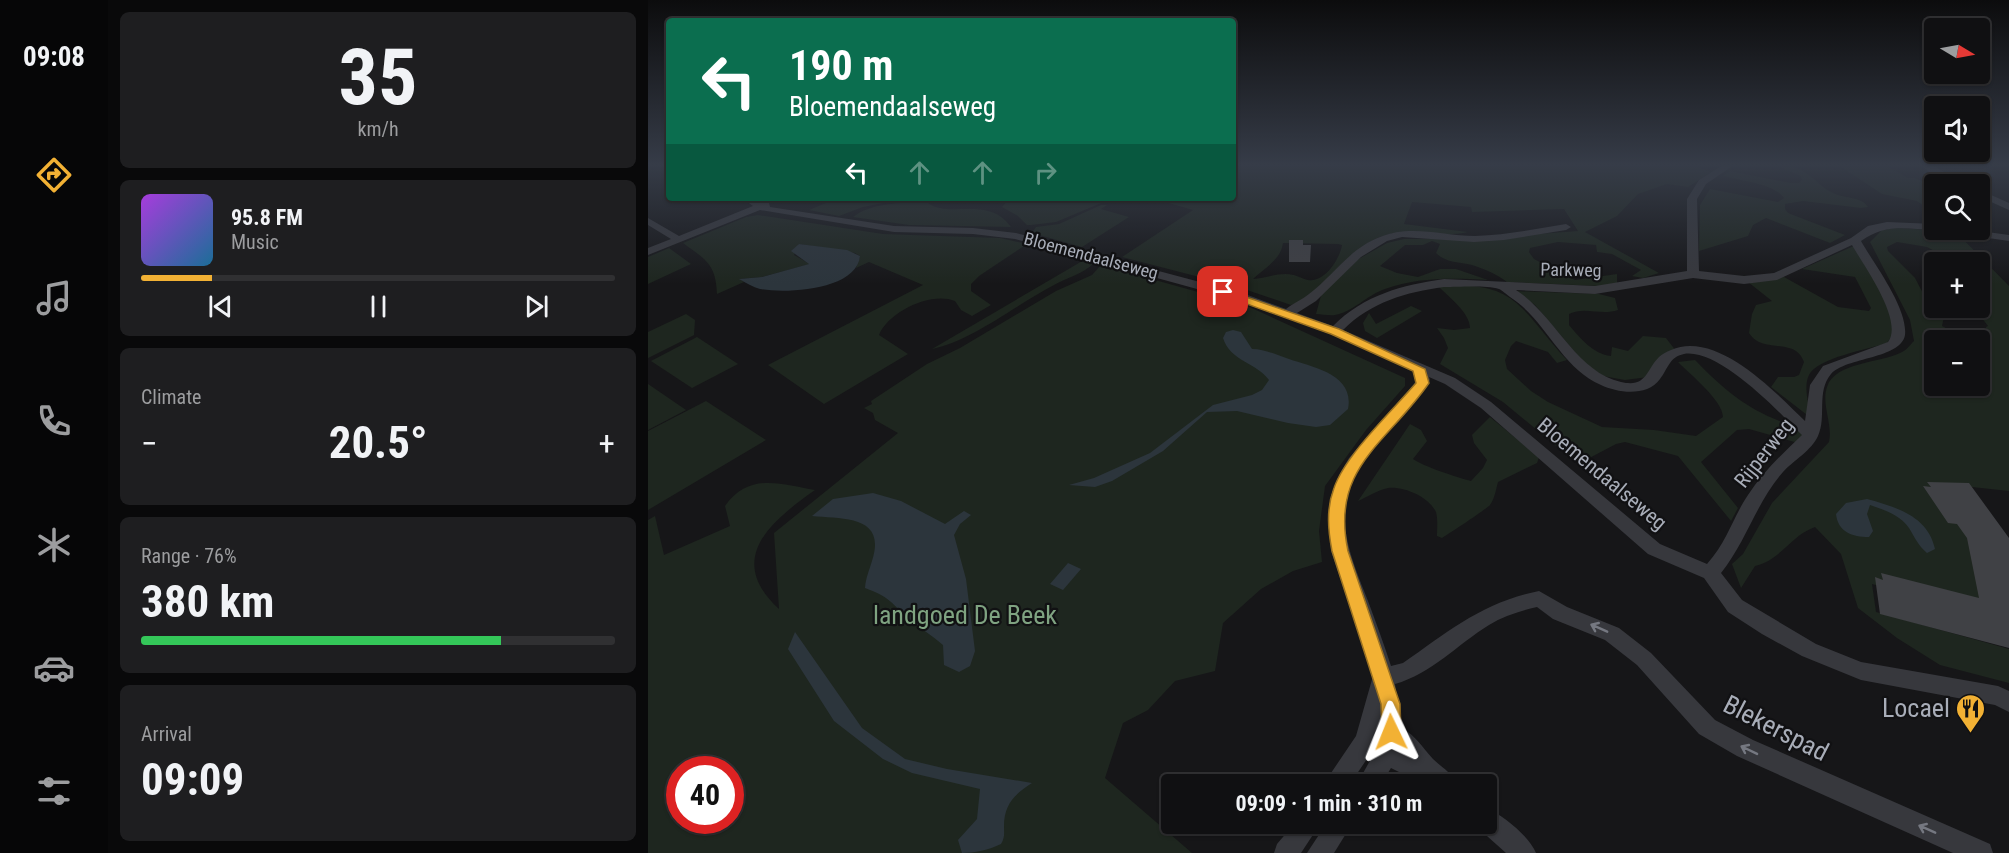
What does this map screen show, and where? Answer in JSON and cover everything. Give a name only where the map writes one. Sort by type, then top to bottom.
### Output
[{"type":"street","points":[[648,252],[752,205]]},
{"type":"street","name":"Bloemendaalseweg","points":[[765,205],[781,211],[894,229],[973,231],[1016,236],[1241,297],[1335,331],[1450,381],[1486,405],[1654,549],[1710,573],[1735,606],[1809,650],[1861,671],[1998,696],[2009,702]]},
{"type":"street","points":[[1692,205],[1693,274]]},
{"type":"street","points":[[648,221],[675,238]]},
{"type":"street","points":[[1855,240],[1872,228],[1887,225],[1924,227]]},
{"type":"street","points":[[1294,316],[1310,308],[1312,298],[1357,255],[1371,244],[1392,236],[1402,234],[1474,239],[1504,237],[1566,227]]},
{"type":"street","points":[[1990,235],[2009,238]]},
{"type":"street","points":[[648,245],[675,238]]},
{"type":"street","name":"Parkweg","points":[[1335,331],[1357,310],[1372,301],[1406,288],[1444,284],[1595,290],[1693,274],[1744,280],[1777,276],[1855,240]]},
{"type":"street","name":"Rijperweg","points":[[1710,573],[1728,552],[1753,500],[1777,468],[1811,435],[1817,385],[1828,369],[1893,345],[1898,338],[1899,322],[1893,307],[1855,240]]},
{"type":"street","points":[[1501,285],[1530,306],[1584,370],[1600,380],[1622,387],[1639,386],[1652,380],[1664,359],[1683,349],[1706,353],[1726,360],[1748,376],[1811,435]]},
{"type":"street","points":[[1370,774],[1379,737],[1391,704],[1340,551],[1336,530],[1337,505],[1341,486],[1355,463],[1422,383],[1419,369]]},
{"type":"street","name":"Blekerspad","points":[[1382,678],[1408,671],[1483,618],[1514,604],[1539,599],[1560,613],[1612,634],[1644,659],[1707,727],[1745,748],[1981,853]]},
{"type":"street","points":[[1379,737],[1411,767],[1426,768],[1433,774]]},
{"type":"street","points":[[1344,774],[1356,758],[1379,737]]},
{"type":"street","points":[[1497,830],[1524,853]]},
{"type":"street","points":[[1286,853],[1300,834]]},
{"type":"street","points":[[1319,853],[1333,834]]},
{"type":"green space","points":[[822,205],[874,205],[839,216],[809,210]]},
{"type":"green space","points":[[932,205],[947,209],[981,210],[1002,217],[1011,227],[909,225],[853,217],[879,206]]},
{"type":"green space","points":[[1004,205],[1097,205],[1056,222],[1027,225],[1018,216],[1002,207]]},
{"type":"green space","points":[[1101,205],[1107,205],[1101,209],[1129,217],[1082,247],[1032,233],[1036,227],[1059,224]]},
{"type":"green space","points":[[1175,205],[1411,205],[1404,224],[1468,232],[1446,234],[1413,232],[1380,237],[1356,252],[1315,291],[1291,305],[1238,287],[1122,257],[1193,210]],"holes":[[[1283,243],[1342,245],[1331,269],[1320,278],[1308,280],[1286,274],[1253,279],[1276,259]]]},
{"type":"green space","points":[[1445,205],[1628,205],[1617,216],[1585,232],[1659,273],[1643,278],[1632,276],[1641,270],[1612,254],[1597,252],[1596,245],[1558,242],[1530,248],[1529,252],[1534,259],[1575,280],[1617,274],[1617,283],[1599,286],[1507,282],[1481,268],[1444,259],[1436,253],[1440,244],[1432,241],[1423,245],[1405,245],[1380,266],[1397,273],[1418,277],[1440,269],[1456,269],[1488,280],[1449,279],[1410,282],[1378,292],[1342,313],[1316,314],[1322,292],[1355,261],[1387,243],[1404,239],[1470,239],[1578,231],[1564,209],[1472,212],[1471,207]]},
{"type":"green space","points":[[1700,205],[1785,205],[1788,213],[1845,235],[1830,243],[1766,218],[1753,225],[1748,236],[1699,251]]},
{"type":"green space","points":[[1835,205],[1867,205],[1868,207]]},
{"type":"green space","points":[[758,215],[883,234],[1000,238],[1027,244],[979,276],[971,284],[971,291],[991,305],[972,316],[961,310],[955,301],[934,299],[923,301],[901,311],[891,319],[879,335],[908,354],[824,404],[768,365],[923,285],[869,262],[856,268],[860,256],[855,253],[799,244],[794,255],[810,264],[762,277],[740,279],[744,282],[717,294],[712,269],[698,254],[683,243],[746,217]]},
{"type":"green space","points":[[1894,228],[1924,229],[1924,240],[1964,240],[1976,252],[1936,252],[1927,247],[1897,242],[1887,247],[1888,251],[1915,278],[1924,295],[1924,318],[1944,318],[1942,326],[1950,330],[1924,330],[1924,396],[1990,396],[1990,330],[1987,330],[1988,326],[1982,318],[1990,318],[1990,267],[2009,286],[2009,491],[1944,484],[1975,535],[1993,617],[1872,584],[1876,612],[2009,649],[2009,683],[1940,665],[1897,638],[1858,608],[1841,554],[1815,527],[1799,536],[1772,559],[1755,566],[1741,588],[1732,564],[1743,554],[1772,503],[1829,442],[1830,428],[1826,394],[1832,379],[1848,368],[1902,352],[1914,341],[1910,320],[1870,242],[1882,230]]},
{"type":"green space","points":[[1856,245],[1889,309],[1894,326],[1893,331],[1887,343],[1832,359],[1814,369],[1806,385],[1811,418],[1771,387],[1778,377],[1799,375],[1804,362],[1800,354],[1794,350],[1762,343],[1749,333],[1756,305],[1772,301],[1748,282],[1784,277],[1838,307],[1869,311],[1871,308],[1855,277],[1802,269]]},
{"type":"green space","points":[[669,248],[691,264],[648,284],[648,257]]},
{"type":"green space","points":[[1084,260],[1094,263],[963,338],[932,349]]},
{"type":"green space","name":"landgoed De Beek","points":[[1101,265],[1245,305],[1405,378],[1405,386],[1366,430],[1325,486],[1319,531],[1322,562],[1293,571],[1261,589],[1223,623],[1215,671],[1175,681],[1148,710],[1123,723],[1105,778],[1161,826],[1161,834],[1170,834],[1192,853],[648,853],[648,520],[655,516],[664,555],[730,526],[725,506],[744,488],[755,484],[778,483],[815,490],[783,515],[770,529],[760,543],[755,558],[756,574],[763,591],[779,609],[774,533],[898,433],[875,420],[873,413],[864,408],[927,364],[960,348],[1056,291],[1092,275]]},
{"type":"green space","points":[[1439,287],[1486,288],[1515,302],[1567,360],[1557,363],[1548,352],[1516,341],[1511,346],[1505,360],[1507,369],[1531,391],[1548,402],[1602,427],[1654,430],[1696,436],[1723,417],[1718,403],[1678,362],[1695,360],[1720,384],[1745,403],[1772,418],[1806,430],[1798,443],[1749,429],[1737,430],[1701,462],[1738,508],[1731,521],[1678,456],[1625,442],[1616,444],[1578,464],[1503,402],[1440,364],[1448,348],[1437,328],[1454,330],[1470,328],[1463,311]]},
{"type":"green space","points":[[1514,291],[1599,294],[1615,298],[1618,310],[1569,314],[1569,325],[1587,345],[1604,355],[1611,356],[1612,347],[1628,351],[1643,336],[1666,338],[1676,351],[1648,377],[1625,380],[1603,376],[1585,364],[1535,305]]},
{"type":"green space","points":[[1411,306],[1422,311],[1377,338],[1365,331],[1363,323],[1369,313],[1376,324]]},
{"type":"green space","points":[[686,314],[695,320],[694,335],[648,358],[648,332]]},
{"type":"green space","points":[[697,337],[738,364],[692,388],[651,361]]},
{"type":"green space","points":[[648,384],[686,410],[648,430]]},
{"type":"green space","points":[[706,401],[766,440],[648,510],[648,431]]},
{"type":"green space","points":[[1490,417],[1539,457],[1537,463],[1498,482],[1490,505],[1442,538],[1437,536],[1436,512],[1422,497],[1401,489],[1388,488],[1358,501],[1410,424],[1421,430],[1427,441],[1413,459],[1450,475],[1471,481],[1487,460],[1474,443],[1472,435]]},
{"type":"shaded area","points":[[799,244],[847,250],[860,256],[856,267],[847,276],[819,287],[802,290],[772,290],[757,288],[739,279],[762,277],[809,264],[791,251]]},
{"type":"shaded area","points":[[1233,330],[1241,332],[1252,349],[1271,352],[1330,374],[1345,388],[1348,409],[1330,425],[1316,427],[1237,411],[1207,412],[1163,451],[1112,481],[1095,487],[1069,485],[1094,478],[1150,453],[1213,405],[1252,395],[1262,390],[1269,380],[1264,374],[1237,357],[1226,346],[1223,338],[1226,332]]},
{"type":"shaded area","points":[[873,493],[901,501],[945,524],[964,511],[971,515],[960,524],[954,535],[966,579],[975,651],[970,666],[959,672],[944,665],[943,645],[912,622],[885,597],[865,588],[875,546],[873,535],[868,527],[849,519],[812,516],[833,499]]},
{"type":"shaded area","points":[[1867,499],[1899,510],[1918,521],[1926,528],[1935,549],[1927,553],[1897,516],[1870,505],[1867,514],[1873,531],[1869,537],[1847,532],[1840,525],[1836,514],[1846,503]]},
{"type":"shaded area","points":[[1068,563],[1081,569],[1063,590],[1050,584]]},
{"type":"shaded area","points":[[795,632],[862,728],[905,759],[947,769],[1032,783],[1020,791],[1008,806],[1001,844],[982,851],[962,853],[958,840],[977,819],[980,789],[912,773],[883,759],[834,721],[788,649]]},
{"type":"building","points":[[1289,240],[1303,240],[1303,245],[1311,245],[1310,262],[1289,262]]},
{"type":"building","points":[[1927,482],[1969,483],[2009,538],[2009,648],[1880,614],[1875,577],[1883,580],[1881,573],[1979,598],[1967,538],[1957,524],[1948,523],[1923,486],[1931,487]]},
{"type":"place","name":"Locael","points":[[1971,734]]},
{"type":"route","points":[[1223,292],[1261,303],[1335,331],[1413,364],[1419,369],[1422,383],[1355,463],[1341,486],[1337,505],[1336,530],[1340,551],[1391,704],[1391,732]]}]
